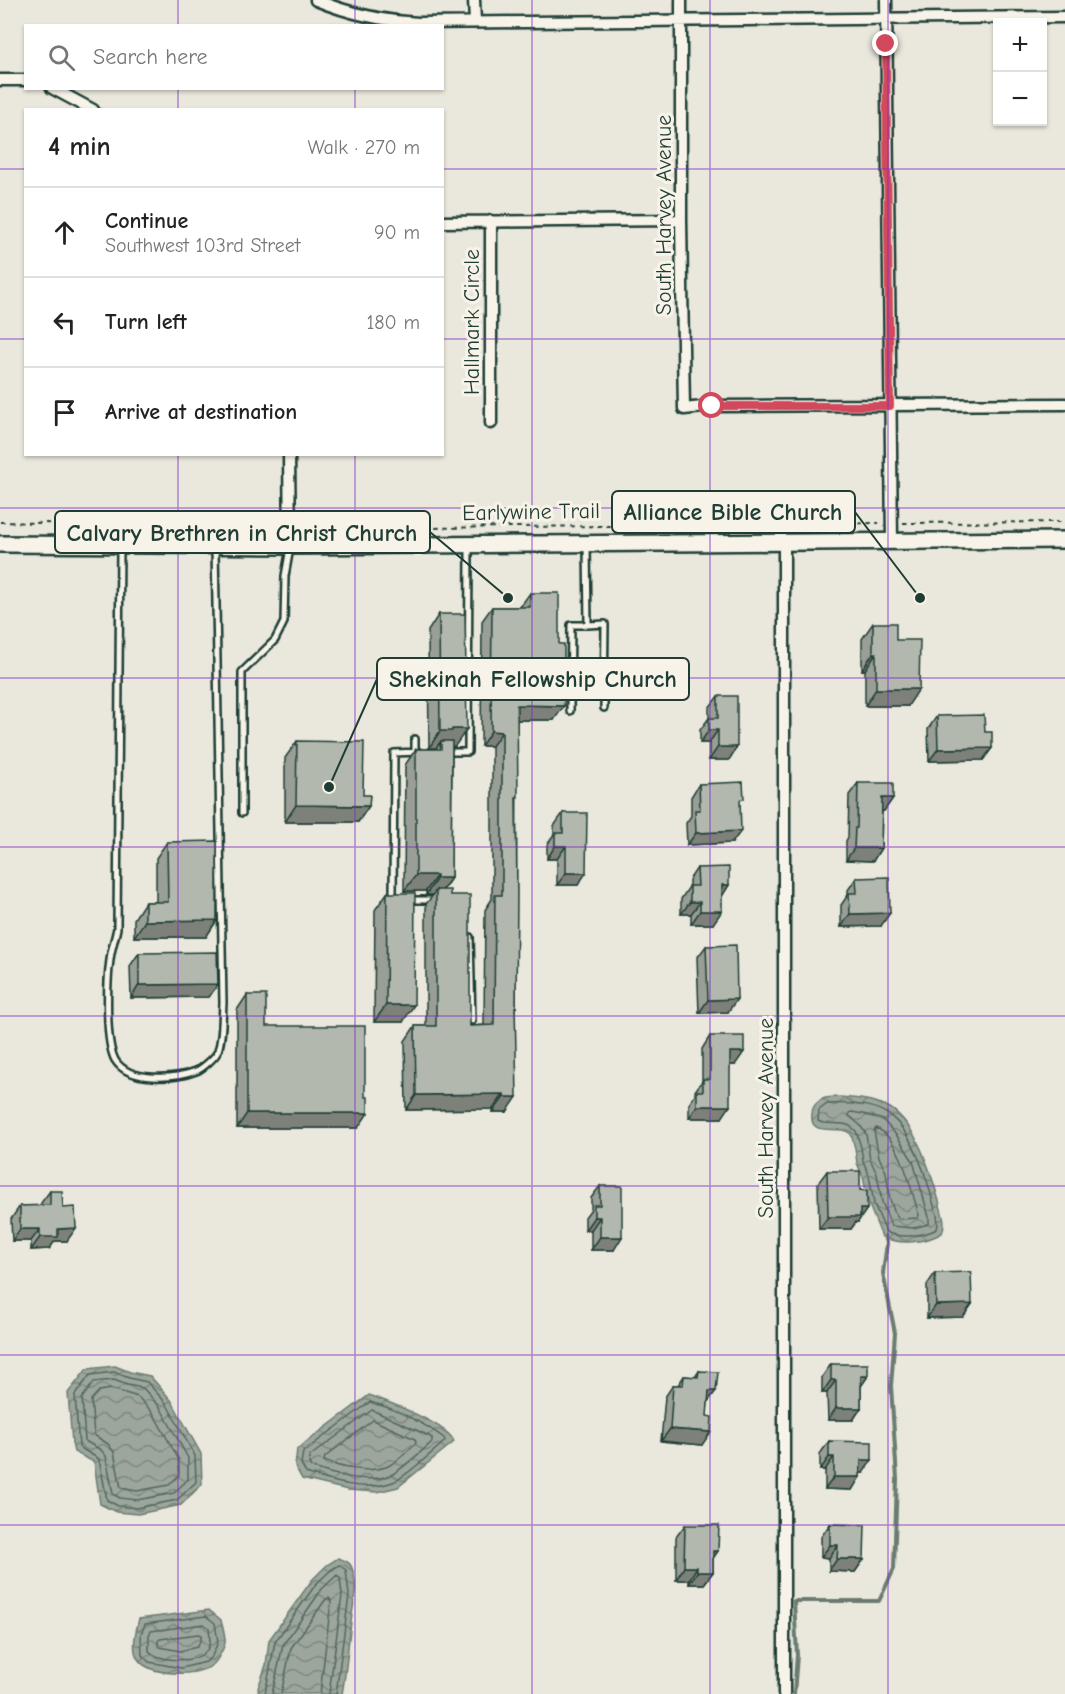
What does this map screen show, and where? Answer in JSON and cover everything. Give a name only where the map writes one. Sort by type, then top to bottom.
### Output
[{"type":"main road","points":[[0,544],[290,546],[1065,540]]},
{"type":"street","points":[[316,0],[363,16],[419,23],[1065,17]]},
{"type":"street","points":[[474,0],[475,22]]},
{"type":"street","name":"South Harvey Avenue","points":[[681,0],[684,410],[712,406],[890,406]]},
{"type":"street","points":[[886,0],[892,542]]},
{"type":"street","points":[[0,80],[24,80]]},
{"type":"street","points":[[56,90],[89,108]]},
{"type":"street","points":[[444,222],[681,220]]},
{"type":"street","name":"Hallmark Circle","points":[[491,221],[491,423]]},
{"type":"street","points":[[890,406],[1065,404]]},
{"type":"street","points":[[289,456],[290,546]]},
{"type":"street","name":"South Harvey Avenue","points":[[784,542],[784,1694]]},
{"type":"lane","points":[[120,544],[117,928],[110,960],[109,1039],[116,1061],[130,1072],[145,1077],[170,1077],[199,1070],[216,1053],[220,1039],[222,1003],[215,546]]},
{"type":"lane","points":[[587,544],[588,625]]},
{"type":"lane","points":[[436,752],[468,752],[469,545]]},
{"type":"lane","points":[[242,813],[242,672],[275,640],[284,622],[285,576],[290,546]]},
{"type":"lane","points":[[570,711],[571,625],[605,624],[604,708]]},
{"type":"lane","points":[[415,739],[415,752]]},
{"type":"lane","points":[[426,752],[394,753],[393,899],[436,900]]},
{"type":"lane","points":[[470,933],[472,1021]]},
{"type":"path","name":"Earlywine Trail","points":[[0,522],[85,524],[186,520],[224,522],[236,528],[256,529],[272,523],[309,523],[333,529],[1065,522]]},
{"type":"water","points":[[840,1097],[884,1105],[900,1116],[908,1126],[922,1150],[932,1177],[943,1217],[942,1233],[912,1242],[889,1240],[882,1237],[869,1205],[851,1134],[846,1131],[820,1128],[812,1122],[812,1110],[820,1100]]},
{"type":"water","points":[[115,1366],[150,1376],[171,1400],[201,1454],[202,1484],[181,1505],[138,1514],[116,1512],[100,1504],[94,1462],[74,1452],[68,1393],[87,1369]]},
{"type":"water","points":[[369,1395],[430,1421],[450,1435],[454,1442],[398,1487],[377,1492],[348,1490],[302,1479],[295,1466],[297,1449]]},
{"type":"water","points":[[338,1558],[351,1566],[355,1586],[342,1694],[259,1694],[258,1688],[266,1665],[269,1640],[312,1580]]},
{"type":"water","points":[[209,1610],[221,1620],[225,1640],[220,1656],[211,1666],[194,1672],[162,1672],[144,1665],[138,1659],[134,1645],[139,1619]]},
{"type":"building","points":[[530,593],[559,593],[559,644],[564,644],[564,706],[517,705],[515,1007],[517,1097],[504,1097],[504,1094],[416,1095],[415,1026],[436,1026],[436,890],[450,890],[450,895],[470,895],[470,1026],[494,1025],[495,895],[502,895],[502,732],[491,731],[492,607],[530,607]]},
{"type":"building","points":[[439,614],[465,614],[467,729],[440,731]]},
{"type":"building","points":[[873,623],[896,623],[896,640],[920,640],[919,689],[876,689]]},
{"type":"building","points":[[718,696],[737,696],[737,747],[718,747],[718,730],[709,730],[709,718],[718,718]]},
{"type":"building","points":[[984,715],[985,732],[992,732],[992,748],[938,749],[937,716]]},
{"type":"building","points":[[297,741],[364,742],[363,795],[370,795],[369,806],[296,805]]},
{"type":"building","points":[[441,741],[452,741],[451,878],[416,875],[416,749],[441,749]]},
{"type":"building","points":[[743,782],[744,799],[740,800],[741,831],[696,833],[695,810],[700,810],[699,784]]},
{"type":"building","points":[[858,783],[893,783],[893,798],[882,798],[881,848],[854,848]]},
{"type":"building","points":[[563,813],[587,813],[586,873],[566,873],[566,846],[555,846],[555,833],[563,833]]},
{"type":"building","points":[[217,841],[217,920],[145,921],[145,902],[168,902],[167,842]]},
{"type":"building","points":[[729,867],[729,885],[722,885],[722,911],[700,911],[700,902],[690,902],[690,886],[698,886],[697,868]]},
{"type":"building","points":[[889,877],[890,913],[850,914],[849,893],[857,893],[856,878]]},
{"type":"building","points":[[387,893],[415,893],[414,1005],[386,1005]]},
{"type":"building","points":[[736,945],[737,999],[708,1000],[706,946]]},
{"type":"building","points":[[217,952],[218,984],[139,985],[139,953]]},
{"type":"building","points":[[247,995],[266,995],[266,1026],[365,1026],[365,1097],[368,1097],[368,1113],[247,1113]]},
{"type":"building","points":[[710,1036],[744,1036],[744,1052],[730,1052],[730,1106],[697,1106],[697,1091],[703,1091],[703,1079],[710,1079]]},
{"type":"building","points":[[827,1171],[860,1171],[860,1190],[867,1191],[867,1209],[860,1209],[860,1217],[828,1217]]},
{"type":"building","points":[[600,1186],[622,1186],[622,1237],[600,1237],[600,1217],[594,1217],[594,1205],[600,1205]]},
{"type":"building","points":[[50,1191],[62,1191],[63,1208],[75,1207],[76,1228],[58,1229],[58,1237],[40,1237],[40,1229],[20,1229],[20,1206],[50,1205]]},
{"type":"building","points":[[971,1272],[972,1304],[936,1305],[935,1273]]},
{"type":"building","points":[[831,1364],[868,1364],[868,1376],[861,1376],[861,1408],[836,1408],[836,1380],[831,1380]]},
{"type":"building","points":[[699,1371],[718,1372],[716,1391],[709,1391],[707,1416],[712,1417],[711,1432],[670,1429],[673,1385],[683,1385],[684,1376],[698,1377]]},
{"type":"building","points":[[829,1441],[872,1442],[872,1460],[861,1460],[860,1477],[834,1477],[834,1457],[829,1457]]},
{"type":"building","points":[[830,1524],[865,1525],[864,1559],[837,1559],[838,1545],[830,1545]]},
{"type":"building","points":[[685,1525],[719,1525],[718,1551],[713,1551],[713,1572],[697,1572],[697,1567],[684,1567]]},
{"type":"waterway","points":[[794,1694],[797,1655],[794,1601],[879,1601],[894,1569],[897,1479],[891,1386],[895,1333],[883,1273],[887,1243],[885,1236]]},
{"type":"place","name":"Calvary Brethren in Christ Church","points":[[508,598]]},
{"type":"place","name":"Alliance Bible Church","points":[[920,598]]},
{"type":"place","name":"Shekinah Fellowship Church","points":[[329,787]]},
{"type":"route","points":[[712,406],[890,406],[886,44]]}]
